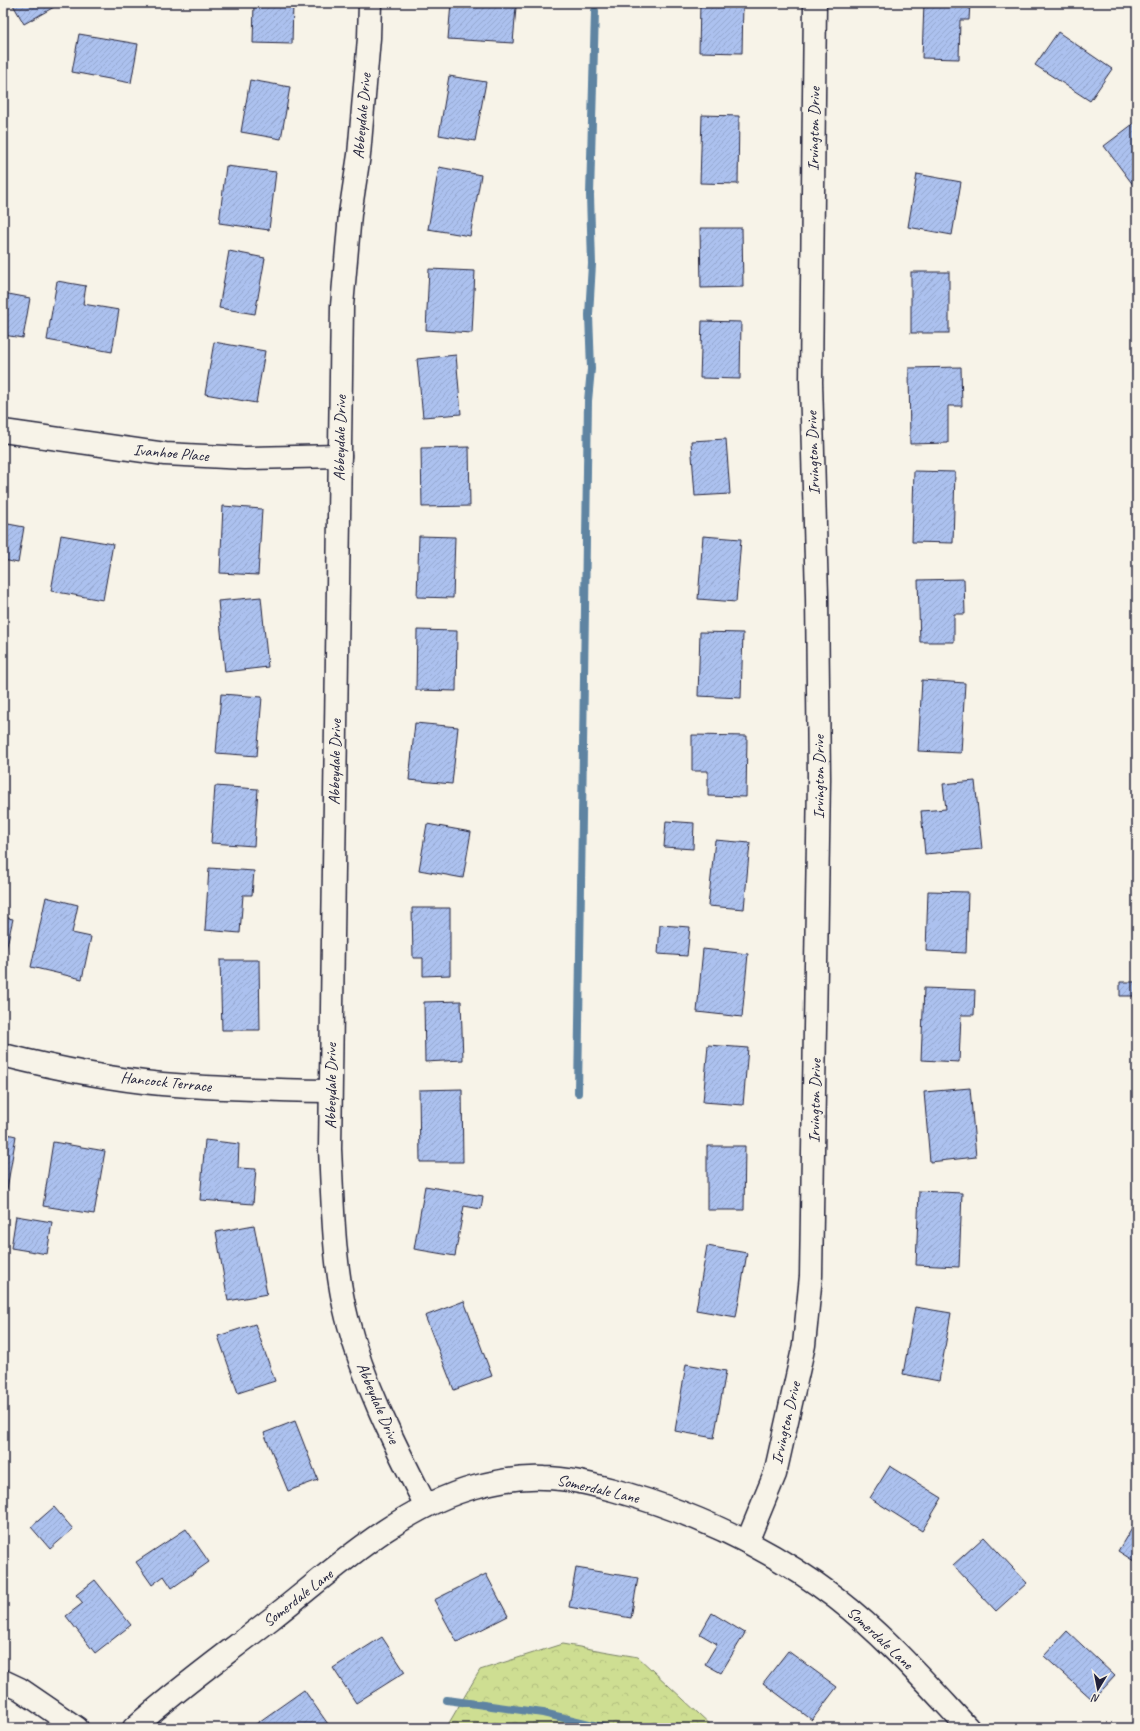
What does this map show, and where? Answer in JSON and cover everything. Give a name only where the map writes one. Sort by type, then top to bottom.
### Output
[{"type":"street","name":"Abbeydale Drive","points":[[370,3],[369,38],[359,155],[350,214],[342,306],[330,1149],[336,1253],[346,1316],[355,1348],[377,1408],[426,1506]]},
{"type":"street","name":"Irvington Drive","points":[[747,1542],[775,1474],[804,1345],[811,1276],[819,779],[811,382],[815,3]]},
{"type":"street","name":"Ivanhoe Place","points":[[3,431],[165,454],[245,458],[340,456]]},
{"type":"street","name":"Hancock Terrace","points":[[3,1055],[60,1069],[162,1084],[253,1089],[330,1091]]},
{"type":"street","name":"Somerdale Lane","points":[[134,1728],[346,1560],[408,1515],[426,1506],[473,1488],[496,1482],[544,1478],[579,1481],[633,1496],[700,1519],[747,1542],[802,1575],[836,1598],[862,1620],[917,1673],[968,1728]]},
{"type":"street","points":[[3,1681],[20,1689],[77,1728]]},
{"type":"green space","points":[[562,1644],[638,1657],[714,1728],[446,1728],[480,1670]]},
{"type":"building","points":[[12,3],[52,3],[54,7],[24,24]]},
{"type":"building","points":[[254,3],[293,3],[292,44],[253,43]]},
{"type":"building","points":[[451,3],[498,3],[498,6],[516,7],[513,43],[448,39]]},
{"type":"building","points":[[700,3],[743,3],[742,53],[699,52]]},
{"type":"building","points":[[924,3],[970,3],[969,20],[960,20],[959,59],[922,58]]},
{"type":"building","points":[[1058,32],[1112,69],[1090,101],[1035,65]]},
{"type":"building","points":[[79,34],[138,44],[131,83],[72,72]]},
{"type":"building","points":[[449,76],[486,82],[475,141],[439,135]]},
{"type":"building","points":[[250,80],[290,87],[281,139],[241,132]]},
{"type":"building","points":[[702,115],[739,116],[738,184],[700,183]]},
{"type":"building","points":[[1137,121],[1137,190],[1104,146]]},
{"type":"building","points":[[226,166],[276,172],[269,230],[219,223]]},
{"type":"building","points":[[439,167],[481,175],[470,236],[428,229]]},
{"type":"building","points":[[917,174],[961,182],[952,235],[908,227]]},
{"type":"building","points":[[700,228],[742,228],[743,287],[701,288]]},
{"type":"building","points":[[229,251],[265,258],[255,314],[219,308]]},
{"type":"building","points":[[429,269],[475,271],[472,333],[426,330]]},
{"type":"building","points":[[911,272],[949,272],[949,333],[911,333]]},
{"type":"building","points":[[57,281],[86,286],[83,304],[119,310],[112,352],[47,340]]},
{"type":"building","points":[[3,293],[30,298],[23,338],[3,335]]},
{"type":"building","points":[[702,321],[741,322],[740,379],[700,378]]},
{"type":"building","points":[[214,342],[265,351],[256,403],[205,394]]},
{"type":"building","points":[[456,355],[461,414],[423,417],[417,359]]},
{"type":"building","points":[[961,367],[962,406],[948,406],[948,443],[910,444],[909,368]]},
{"type":"building","points":[[726,439],[730,494],[695,496],[691,441]]},
{"type":"building","points":[[469,447],[470,506],[422,507],[421,448]]},
{"type":"building","points":[[914,471],[955,472],[953,543],[912,542]]},
{"type":"building","points":[[223,506],[262,509],[258,575],[220,573]]},
{"type":"building","points":[[3,523],[24,527],[18,563],[3,560]]},
{"type":"building","points":[[61,535],[113,544],[103,600],[51,591]]},
{"type":"building","points":[[419,536],[455,537],[453,598],[417,597]]},
{"type":"building","points":[[703,536],[741,539],[736,602],[698,599]]},
{"type":"building","points":[[964,579],[965,614],[954,614],[954,642],[920,642],[918,580]]},
{"type":"building","points":[[261,597],[268,667],[225,672],[218,601]]},
{"type":"building","points":[[417,630],[457,631],[456,691],[416,690]]},
{"type":"building","points":[[700,632],[743,633],[741,698],[698,696]]},
{"type":"building","points":[[922,680],[965,683],[961,753],[918,751]]},
{"type":"building","points":[[221,694],[262,697],[257,756],[216,753]]},
{"type":"building","points":[[415,723],[458,727],[452,784],[409,780]]},
{"type":"building","points":[[692,735],[747,736],[746,797],[708,796],[708,771],[692,771]]},
{"type":"building","points":[[975,781],[982,849],[925,854],[921,811],[946,809],[943,784]]},
{"type":"building","points":[[215,786],[258,789],[254,846],[211,843]]},
{"type":"building","points":[[666,821],[694,823],[693,849],[664,847]]},
{"type":"building","points":[[427,824],[471,832],[463,878],[419,870]]},
{"type":"building","points":[[715,840],[750,843],[744,909],[708,906]]},
{"type":"building","points":[[209,868],[254,871],[252,895],[243,895],[240,933],[205,930]]},
{"type":"building","points":[[928,891],[968,892],[966,953],[926,951]]},
{"type":"building","points":[[46,897],[78,905],[72,933],[91,937],[82,979],[31,967]]},
{"type":"building","points":[[412,908],[450,908],[450,975],[423,976],[423,958],[413,958]]},
{"type":"building","points":[[3,917],[13,919],[4,958],[3,958]]},
{"type":"building","points":[[660,925],[690,927],[687,956],[658,954]]},
{"type":"building","points":[[703,949],[748,954],[742,1017],[697,1012]]},
{"type":"building","points":[[220,960],[259,960],[260,1030],[222,1030]]},
{"type":"building","points":[[1120,982],[1137,982],[1137,1014],[1135,1014],[1135,996],[1120,996]]},
{"type":"building","points":[[924,988],[975,990],[974,1015],[961,1015],[959,1062],[921,1060]]},
{"type":"building","points":[[461,1001],[463,1060],[425,1062],[424,1002]]},
{"type":"building","points":[[708,1045],[748,1048],[743,1105],[703,1102]]},
{"type":"building","points":[[1137,1080],[1137,1143],[1135,1143]]},
{"type":"building","points":[[970,1088],[976,1157],[930,1162],[924,1092]]},
{"type":"building","points":[[462,1089],[463,1162],[420,1162],[419,1090]]},
{"type":"building","points":[[3,1133],[16,1136],[7,1189],[3,1189]]},
{"type":"building","points":[[205,1140],[239,1144],[238,1168],[256,1169],[253,1204],[200,1200]]},
{"type":"building","points":[[53,1142],[105,1151],[94,1214],[43,1206]]},
{"type":"building","points":[[707,1146],[745,1146],[744,1210],[707,1210]]},
{"type":"building","points":[[425,1186],[483,1196],[481,1209],[464,1206],[455,1256],[414,1249]]},
{"type":"building","points":[[919,1191],[962,1193],[959,1267],[916,1265]]},
{"type":"building","points":[[16,1216],[52,1222],[47,1254],[11,1248]]},
{"type":"building","points":[[254,1225],[267,1294],[228,1301],[216,1232]]},
{"type":"building","points":[[707,1246],[747,1253],[736,1317],[696,1310]]},
{"type":"building","points":[[464,1301],[492,1376],[454,1390],[425,1316]]},
{"type":"building","points":[[915,1307],[951,1313],[939,1381],[903,1374]]},
{"type":"building","points":[[255,1324],[275,1381],[238,1393],[218,1336]]},
{"type":"building","points":[[686,1364],[726,1371],[714,1438],[675,1431]]},
{"type":"building","points":[[295,1421],[318,1480],[288,1491],[264,1433]]},
{"type":"building","points":[[890,1466],[942,1498],[922,1531],[870,1498]]},
{"type":"building","points":[[54,1507],[73,1529],[50,1549],[31,1527]]},
{"type":"building","points":[[1137,1519],[1137,1563],[1118,1551]]},
{"type":"building","points":[[186,1529],[209,1562],[172,1588],[164,1576],[152,1585],[136,1562]]},
{"type":"building","points":[[984,1537],[1027,1583],[996,1611],[953,1565]]},
{"type":"building","points":[[576,1568],[638,1578],[631,1618],[569,1607]]},
{"type":"building","points":[[486,1574],[508,1616],[457,1642],[434,1600]]},
{"type":"building","points":[[95,1580],[131,1625],[95,1653],[66,1616],[83,1603],[76,1595]]},
{"type":"building","points":[[712,1613],[745,1633],[721,1673],[705,1664],[717,1644],[700,1634]]},
{"type":"building","points":[[1067,1631],[1115,1676],[1093,1700],[1044,1656]]},
{"type":"building","points":[[382,1637],[405,1672],[356,1703],[333,1668]]},
{"type":"building","points":[[788,1651],[837,1687],[812,1720],[763,1683]]},
{"type":"building","points":[[304,1690],[328,1724],[322,1728],[254,1728],[253,1726]]},
{"type":"waterway","points":[[578,1093],[588,401],[591,369],[589,315],[592,264],[590,195],[595,11]]},
{"type":"waterway","points":[[447,1700],[543,1713],[606,1728]]}]
